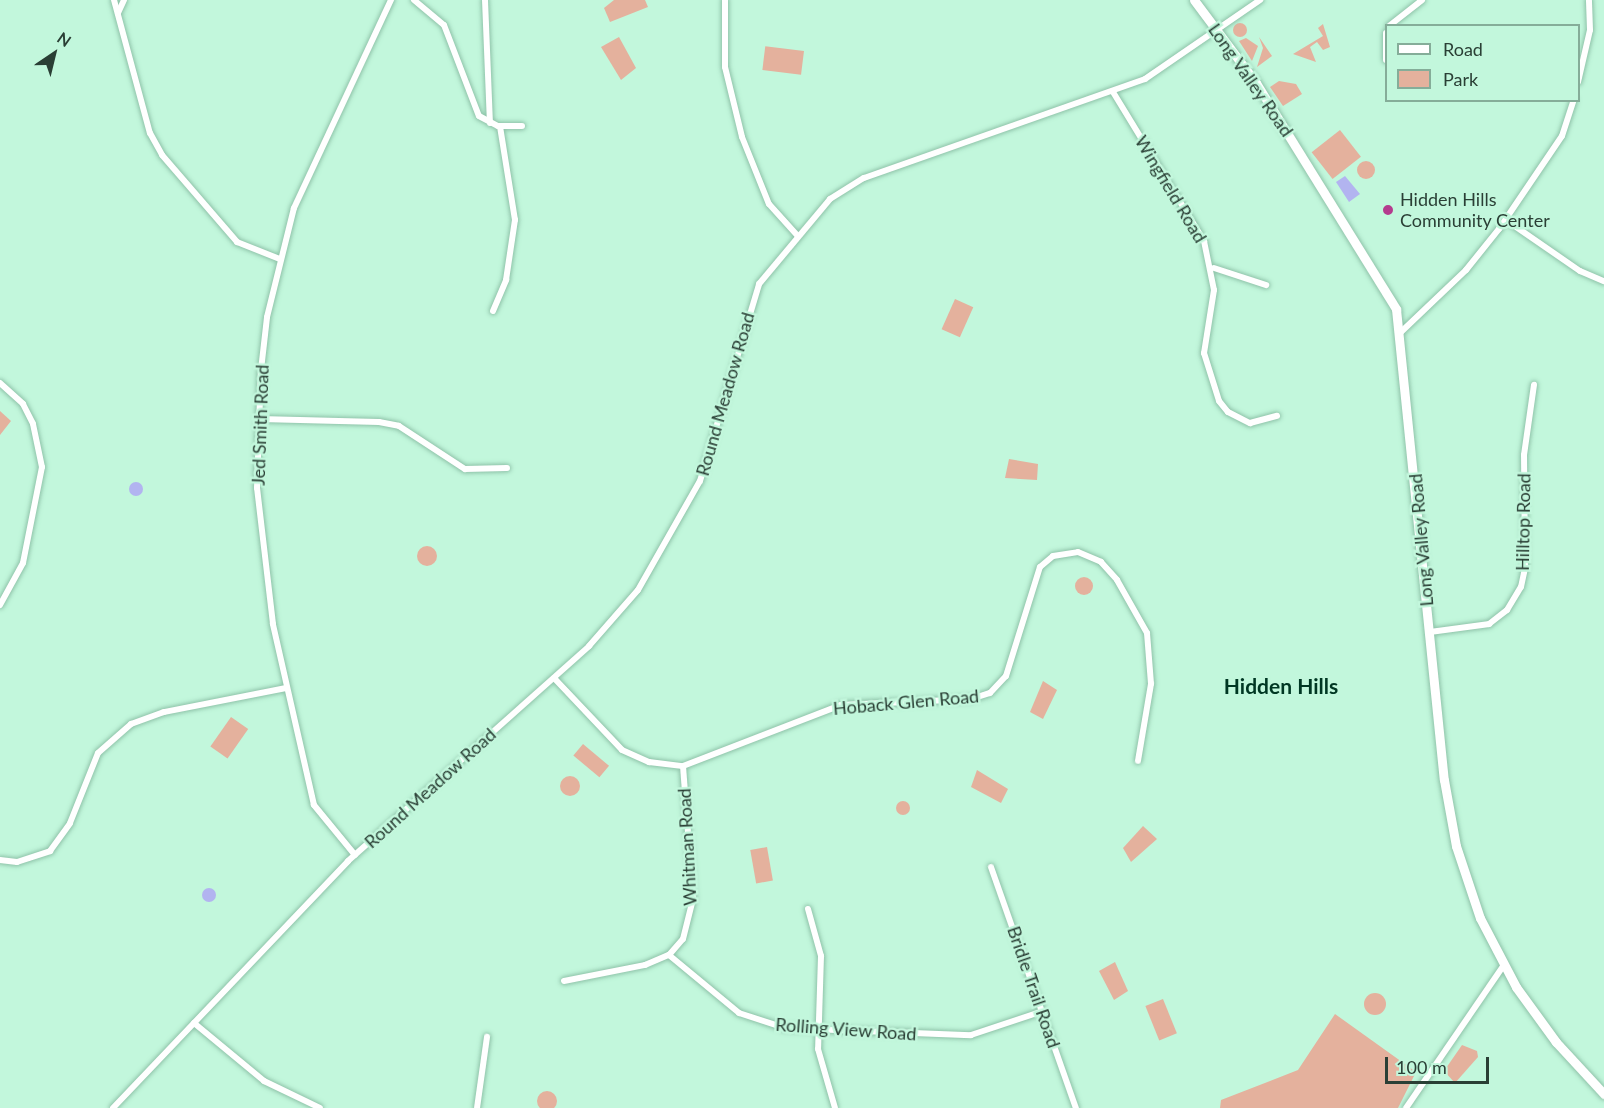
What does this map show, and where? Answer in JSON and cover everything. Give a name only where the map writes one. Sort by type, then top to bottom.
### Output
[{"type":"street","points":[[114,0],[150,133],[162,155],[237,242],[280,259]]},
{"type":"street","points":[[118,13],[124,0]]},
{"type":"street","name":"Jed Smith Road","points":[[355,855],[314,805],[286,688],[262,566],[260,419],[267,317],[294,208],[391,0]]},
{"type":"street","points":[[414,0],[444,25],[472,106],[490,123],[500,126],[522,126]]},
{"type":"street","points":[[485,0],[490,123]]},
{"type":"street","points":[[725,0],[725,68],[742,137],[769,204],[797,235]]},
{"type":"street","name":"Long Valley Road","points":[[1194,0],[1218,30],[1385,284],[1401,332],[1449,814],[1479,918],[1504,966],[1547,1031],[1604,1094]]},
{"type":"street","name":"Round Meadow Road","points":[[112,1108],[355,855],[554,678],[625,607],[679,527],[714,441],[752,300],[797,235],[853,183],[1145,79],[1260,0]]},
{"type":"street","points":[[1392,24],[1422,0]]},
{"type":"street","points":[[1580,73],[1590,30],[1588,0]]},
{"type":"street","name":"Wingfield Road","points":[[1113,92],[1200,233],[1214,268],[1204,352],[1219,401],[1228,412],[1250,423],[1277,416]]},
{"type":"street","points":[[1401,332],[1466,270],[1506,220],[1562,135],[1573,102]]},
{"type":"street","points":[[493,311],[506,280],[515,220],[500,126]]},
{"type":"street","points":[[1506,220],[1580,271],[1604,281]]},
{"type":"street","points":[[1214,268],[1266,285]]},
{"type":"street","points":[[0,382],[23,404],[33,424],[42,467],[23,563],[0,605]]},
{"type":"street","name":"Hilltop Road","points":[[1430,632],[1488,624],[1507,610],[1521,587],[1524,455],[1534,385]]},
{"type":"street","points":[[260,419],[379,422],[399,426],[465,469],[507,468]]},
{"type":"street","name":"Hoback Glen Road","points":[[554,678],[622,750],[649,762],[682,766],[841,705],[951,702],[990,693],[1014,658],[1032,581],[1053,556],[1067,552],[1101,562],[1140,614],[1147,633],[1151,684],[1138,760]]},
{"type":"street","points":[[0,860],[17,862],[50,850],[70,823],[98,753],[131,724],[164,711],[286,688]]},
{"type":"street","name":"Whitman Road","points":[[669,955],[691,921],[693,899],[682,766]]},
{"type":"street","name":"Bridle Trail Road","points":[[992,867],[1076,1108]]},
{"type":"street","points":[[808,909],[821,956],[816,1029],[835,1108]]},
{"type":"street","points":[[564,981],[669,955]]},
{"type":"street","name":"Rolling View Road","points":[[669,955],[739,1013],[761,1024],[816,1029],[971,1035],[1043,1011]]},
{"type":"street","points":[[1406,1108],[1504,966]]},
{"type":"street","points":[[194,1023],[264,1081],[320,1108]]},
{"type":"street","points":[[477,1108],[487,1037]]},
{"type":"green space","points":[[614,0],[645,0],[648,7],[610,22],[604,8]]},
{"type":"green space","points":[[1237,23],[1243,23],[1247,30],[1243,37],[1237,37],[1233,33],[1233,27]]},
{"type":"green space","points":[[1323,24],[1330,47],[1323,50],[1317,42],[1310,47],[1316,62],[1293,54],[1323,36],[1318,28]]},
{"type":"green space","points":[[619,37],[636,68],[621,80],[601,47]]},
{"type":"green space","points":[[1259,37],[1272,56],[1257,67],[1263,48]]},
{"type":"green space","points":[[1246,38],[1258,46],[1252,61],[1239,41]]},
{"type":"green space","points":[[765,46],[804,51],[801,75],[762,70]]},
{"type":"green space","points":[[1279,81],[1296,84],[1302,94],[1283,106],[1270,87]]},
{"type":"green space","points":[[1340,130],[1361,157],[1333,179],[1312,152]]},
{"type":"green space","points":[[1366,161],[1372,164],[1375,170],[1372,176],[1366,179],[1360,176],[1357,170],[1360,164]]},
{"type":"green space","points":[[955,299],[973,307],[960,337],[942,329]]},
{"type":"green space","points":[[0,411],[11,421],[0,435]]},
{"type":"green space","points":[[1009,459],[1038,464],[1037,480],[1005,478]]},
{"type":"green space","points":[[427,546],[434,549],[437,556],[434,563],[427,566],[420,563],[417,556],[420,549]]},
{"type":"green space","points":[[1080,577],[1088,577],[1093,582],[1091,593],[1080,595],[1075,590],[1075,582]]},
{"type":"green space","points":[[1043,681],[1057,690],[1043,719],[1030,712]]},
{"type":"green space","points":[[231,717],[248,729],[228,759],[210,746]]},
{"type":"green space","points":[[583,744],[609,766],[599,777],[573,755]]},
{"type":"green space","points":[[977,770],[1008,789],[1001,803],[971,787]]},
{"type":"green space","points":[[570,776],[577,779],[580,786],[577,793],[570,796],[563,793],[560,786],[563,779]]},
{"type":"green space","points":[[903,801],[908,803],[910,808],[908,813],[903,815],[898,813],[896,808],[898,803]]},
{"type":"green space","points":[[1143,826],[1157,839],[1131,862],[1123,848]]},
{"type":"green space","points":[[767,847],[773,880],[756,883],[750,850]]},
{"type":"green space","points":[[1115,962],[1128,991],[1114,1000],[1099,971]]},
{"type":"green space","points":[[1375,993],[1385,1000],[1386,1004],[1379,1014],[1375,1015],[1365,1008],[1364,1004],[1371,994]]},
{"type":"green space","points":[[1163,999],[1177,1033],[1159,1040],[1145,1006]]},
{"type":"green space","points":[[1335,1014],[1416,1072],[1398,1108],[1220,1108],[1221,1100],[1298,1070]]},
{"type":"green space","points":[[1462,1045],[1477,1051],[1478,1057],[1455,1083],[1444,1071]]},
{"type":"green space","points":[[543,1092],[551,1092],[556,1097],[556,1105],[552,1109],[542,1109],[538,1105],[538,1097]]},
{"type":"water","points":[[1345,176],[1360,194],[1349,202],[1336,182]]},
{"type":"water","points":[[136,482],[141,484],[143,489],[141,494],[136,496],[131,494],[129,489],[131,484]]},
{"type":"water","points":[[209,888],[214,890],[216,895],[214,900],[209,902],[204,900],[202,895],[204,890]]},
{"type":"place","name":"Hidden Hills Community Center","points":[[1388,210]]},
{"type":"district","name":"Hidden Hills","points":[[1281,686]]}]
